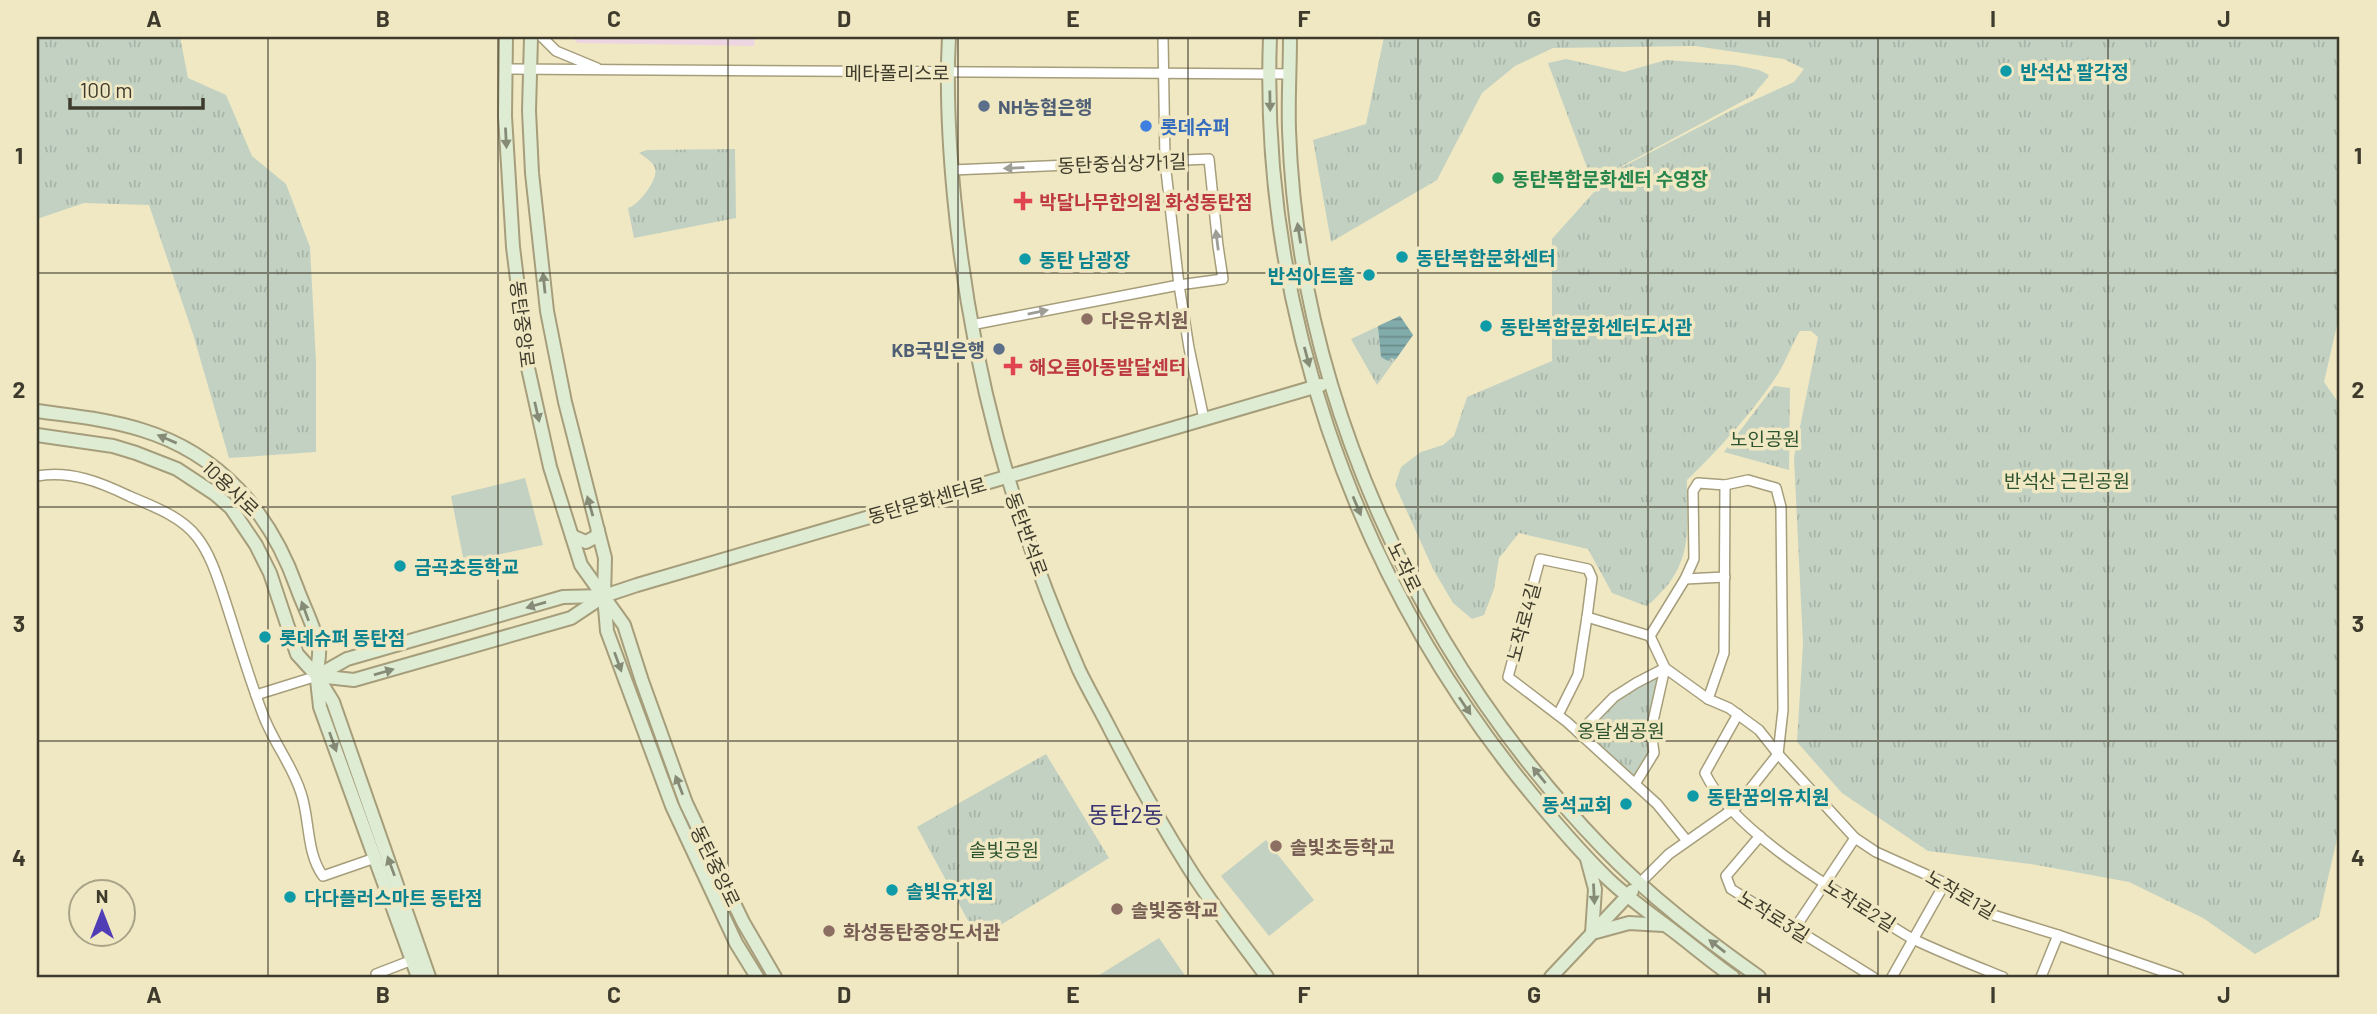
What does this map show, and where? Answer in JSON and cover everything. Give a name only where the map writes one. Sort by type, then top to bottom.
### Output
[{"type":"street","name":"동탄중앙로","points":[[506,37],[505,117],[513,247],[528,368],[550,467],[581,565],[624,625],[653,715],[691,814],[743,922],[775,977]]},
{"type":"street","name":"동탄중앙로","points":[[531,37],[529,111],[532,173],[547,311],[565,402],[605,558],[607,631],[659,774],[720,911],[757,977]]},
{"type":"street","points":[[542,37],[556,51],[601,70]]},
{"type":"street","name":"동탄반석로","points":[[948,37],[952,170],[959,246],[971,325],[986,400],[1006,477],[1028,542],[1080,672],[1125,758],[1187,867],[1267,977]]},
{"type":"street","points":[[1163,37],[1165,162],[1179,285],[1204,419]]},
{"type":"street","name":"노작로","points":[[1270,37],[1271,128],[1280,231],[1299,328],[1332,443],[1376,549],[1402,602],[1438,664],[1496,749],[1531,794],[1609,880],[1733,977]]},
{"type":"street","name":"노작로","points":[[1290,37],[1289,128],[1295,208],[1316,324],[1349,438],[1397,554],[1449,648],[1485,704],[1515,745],[1600,845],[1677,914],[1759,977]]},
{"type":"street","name":"메타폴리스로","points":[[505,69],[1290,75]]},
{"type":"street","points":[[1271,128],[1280,123],[1289,128]]},
{"type":"street","name":"동탄중심상가1길","points":[[952,170],[1209,159],[1223,279],[971,325]]},
{"type":"street","points":[[1299,328],[1310,331],[1316,324]]},
{"type":"street","name":"동탄문화센터로","points":[[317,676],[347,659],[551,600],[604,596],[1331,382]]},
{"type":"street","name":"10용사로","points":[[37,411],[140,429],[184,447],[222,474],[252,505],[283,551],[318,647],[320,707],[375,858],[418,958],[429,977]]},
{"type":"street","name":"10용사로","points":[[37,435],[113,446],[136,453],[177,469],[230,508],[256,545],[270,573],[297,654],[317,676],[333,702],[418,958],[418,977]]},
{"type":"street","points":[[1332,443],[1339,435],[1349,438]]},
{"type":"street","points":[[37,476],[68,475],[89,478],[156,508],[181,522],[196,536],[206,550],[218,580],[270,732],[290,766],[299,788],[318,870],[323,876],[375,858]]},
{"type":"street","points":[[1551,977],[1654,866],[1731,810],[1777,754],[1783,710],[1781,507],[1776,488],[1748,480],[1725,485],[1698,483],[1693,491],[1694,559],[1685,579],[1650,636]]},
{"type":"street","points":[[1708,699],[1724,653],[1725,485]]},
{"type":"street","points":[[572,537],[586,542],[597,536],[597,530]]},
{"type":"street","name":"노작로4길","points":[[1558,715],[1577,675],[1592,578],[1588,569],[1540,559],[1508,677],[1558,715],[1657,804],[1687,841]]},
{"type":"street","points":[[1685,579],[1725,577]]},
{"type":"street","name":"동탄문화센터로","points":[[317,676],[354,680],[571,618],[604,596]]},
{"type":"street","points":[[1587,617],[1650,636],[1665,668],[1708,699],[1738,714],[1759,730],[1777,754]]},
{"type":"street","points":[[1579,733],[1614,697],[1665,668]]},
{"type":"street","points":[[1635,784],[1654,753],[1651,730],[1665,668]]},
{"type":"street","points":[[256,695],[317,676]]},
{"type":"street","points":[[1731,810],[1712,787],[1705,773],[1738,714]]},
{"type":"street","name":"노작로1길","points":[[1777,754],[1855,838],[1876,852],[1945,883],[1990,914],[2179,977]]},
{"type":"street","name":"노작로2길","points":[[1731,810],[1760,836],[1824,884],[1912,939],[2003,977]]},
{"type":"street","name":"노작로3길","points":[[1760,836],[1726,876],[1731,889],[1873,977]]},
{"type":"street","points":[[1795,928],[1855,838]]},
{"type":"street","points":[[1592,934],[1595,889],[1586,855],[1598,856],[1600,845]]},
{"type":"street","points":[[1892,977],[1945,883]]},
{"type":"street","points":[[1666,925],[1662,919],[1664,914],[1677,914]]},
{"type":"street","points":[[1592,934],[1629,923],[1666,925]]},
{"type":"street","points":[[2041,977],[2058,935]]},
{"type":"street","points":[[376,974],[389,973],[418,958]]},
{"type":"shaded area","points":[[571,37],[755,37],[754,46],[578,43]]},
{"type":"green space","points":[[37,37],[180,37],[188,78],[226,95],[252,156],[286,184],[310,247],[316,362],[316,452],[229,458],[193,334],[149,205],[84,203],[37,219]]},
{"type":"green space","name":"반석산 근린공원","points":[[1384,37],[2339,37],[2340,312],[2324,382],[2340,405],[2340,826],[2319,917],[2255,954],[2203,918],[2129,882],[2037,865],[1928,851],[1842,793],[1797,742],[1803,644],[1794,457],[1818,337],[1811,331],[1800,331],[1765,393],[1733,432],[1687,480],[1685,549],[1675,574],[1649,604],[1646,606],[1612,593],[1588,549],[1519,533],[1499,558],[1494,589],[1484,615],[1472,619],[1453,603],[1433,569],[1395,485],[1401,467],[1421,452],[1443,445],[1454,436],[1467,397],[1552,361],[1552,239],[1611,173],[1728,112],[1794,82],[1804,69],[1784,59],[1695,46],[1553,48],[1515,66],[1482,93],[1437,180],[1331,242],[1313,140],[1366,124]]},
{"type":"green space","points":[[1566,59],[1624,72],[1666,60],[1735,65],[1769,75],[1754,95],[1611,172],[1595,189],[1548,63]]},
{"type":"green space","points":[[735,149],[736,218],[634,238],[628,208],[647,191],[655,173],[649,160],[639,153],[647,150]]},
{"type":"green space","points":[[1400,316],[1413,335],[1377,385],[1351,339]]},
{"type":"green space","name":"노인공원","points":[[1774,386],[1790,388],[1789,470],[1724,452]]},
{"type":"green space","points":[[525,478],[543,545],[464,562],[451,496]]},
{"type":"green space","name":"옹달샘공원","points":[[1663,671],[1649,729],[1653,751],[1635,781],[1581,732],[1615,698]]},
{"type":"green space","name":"솔빛공원","points":[[1046,754],[1109,858],[978,939],[917,827]]},
{"type":"green space","points":[[1266,840],[1314,900],[1269,936],[1221,876]]},
{"type":"green space","points":[[1159,938],[1186,977],[1096,977]]},
{"type":"water","points":[[1400,316],[1413,335],[1396,359],[1391,358],[1388,361],[1381,357],[1378,326]]},
{"type":"place","name":"반석산 팔각정","points":[[2006,71]]},
{"type":"place","name":"NH농협은행","points":[[984,106]]},
{"type":"place","name":"롯데슈퍼","points":[[1146,126]]},
{"type":"place","name":"동탄복합문화센터 수영장","points":[[1498,178]]},
{"type":"place","name":"박달나무한의원 화성동탄점","points":[[1023,201]]},
{"type":"place","name":"동탄복합문화센터","points":[[1402,257]]},
{"type":"place","name":"동탄 남광장","points":[[1025,259]]},
{"type":"place","name":"반석아트홀","points":[[1369,275]]},
{"type":"place","name":"다은유치원","points":[[1087,319]]},
{"type":"place","name":"동탄복합문화센터도서관","points":[[1486,326]]},
{"type":"place","name":"KB국민은행","points":[[999,349]]},
{"type":"place","name":"해오름아동발달센터","points":[[1013,366]]},
{"type":"place","name":"금곡초등학교","points":[[400,566]]},
{"type":"place","name":"롯데슈퍼 동탄점","points":[[265,637]]},
{"type":"place","name":"동탄꿈의유치원","points":[[1693,796]]},
{"type":"place","name":"동석교회","points":[[1626,804]]},
{"type":"place","name":"솔빛초등학교","points":[[1276,846]]},
{"type":"place","name":"솔빛유치원","points":[[892,890]]},
{"type":"place","name":"다다플러스마트 동탄점","points":[[290,897]]},
{"type":"place","name":"솔빛중학교","points":[[1117,909]]},
{"type":"place","name":"화성동탄중앙도서관","points":[[829,931]]},
{"type":"district","name":"동탄2동","points":[[1126,814]]}]
